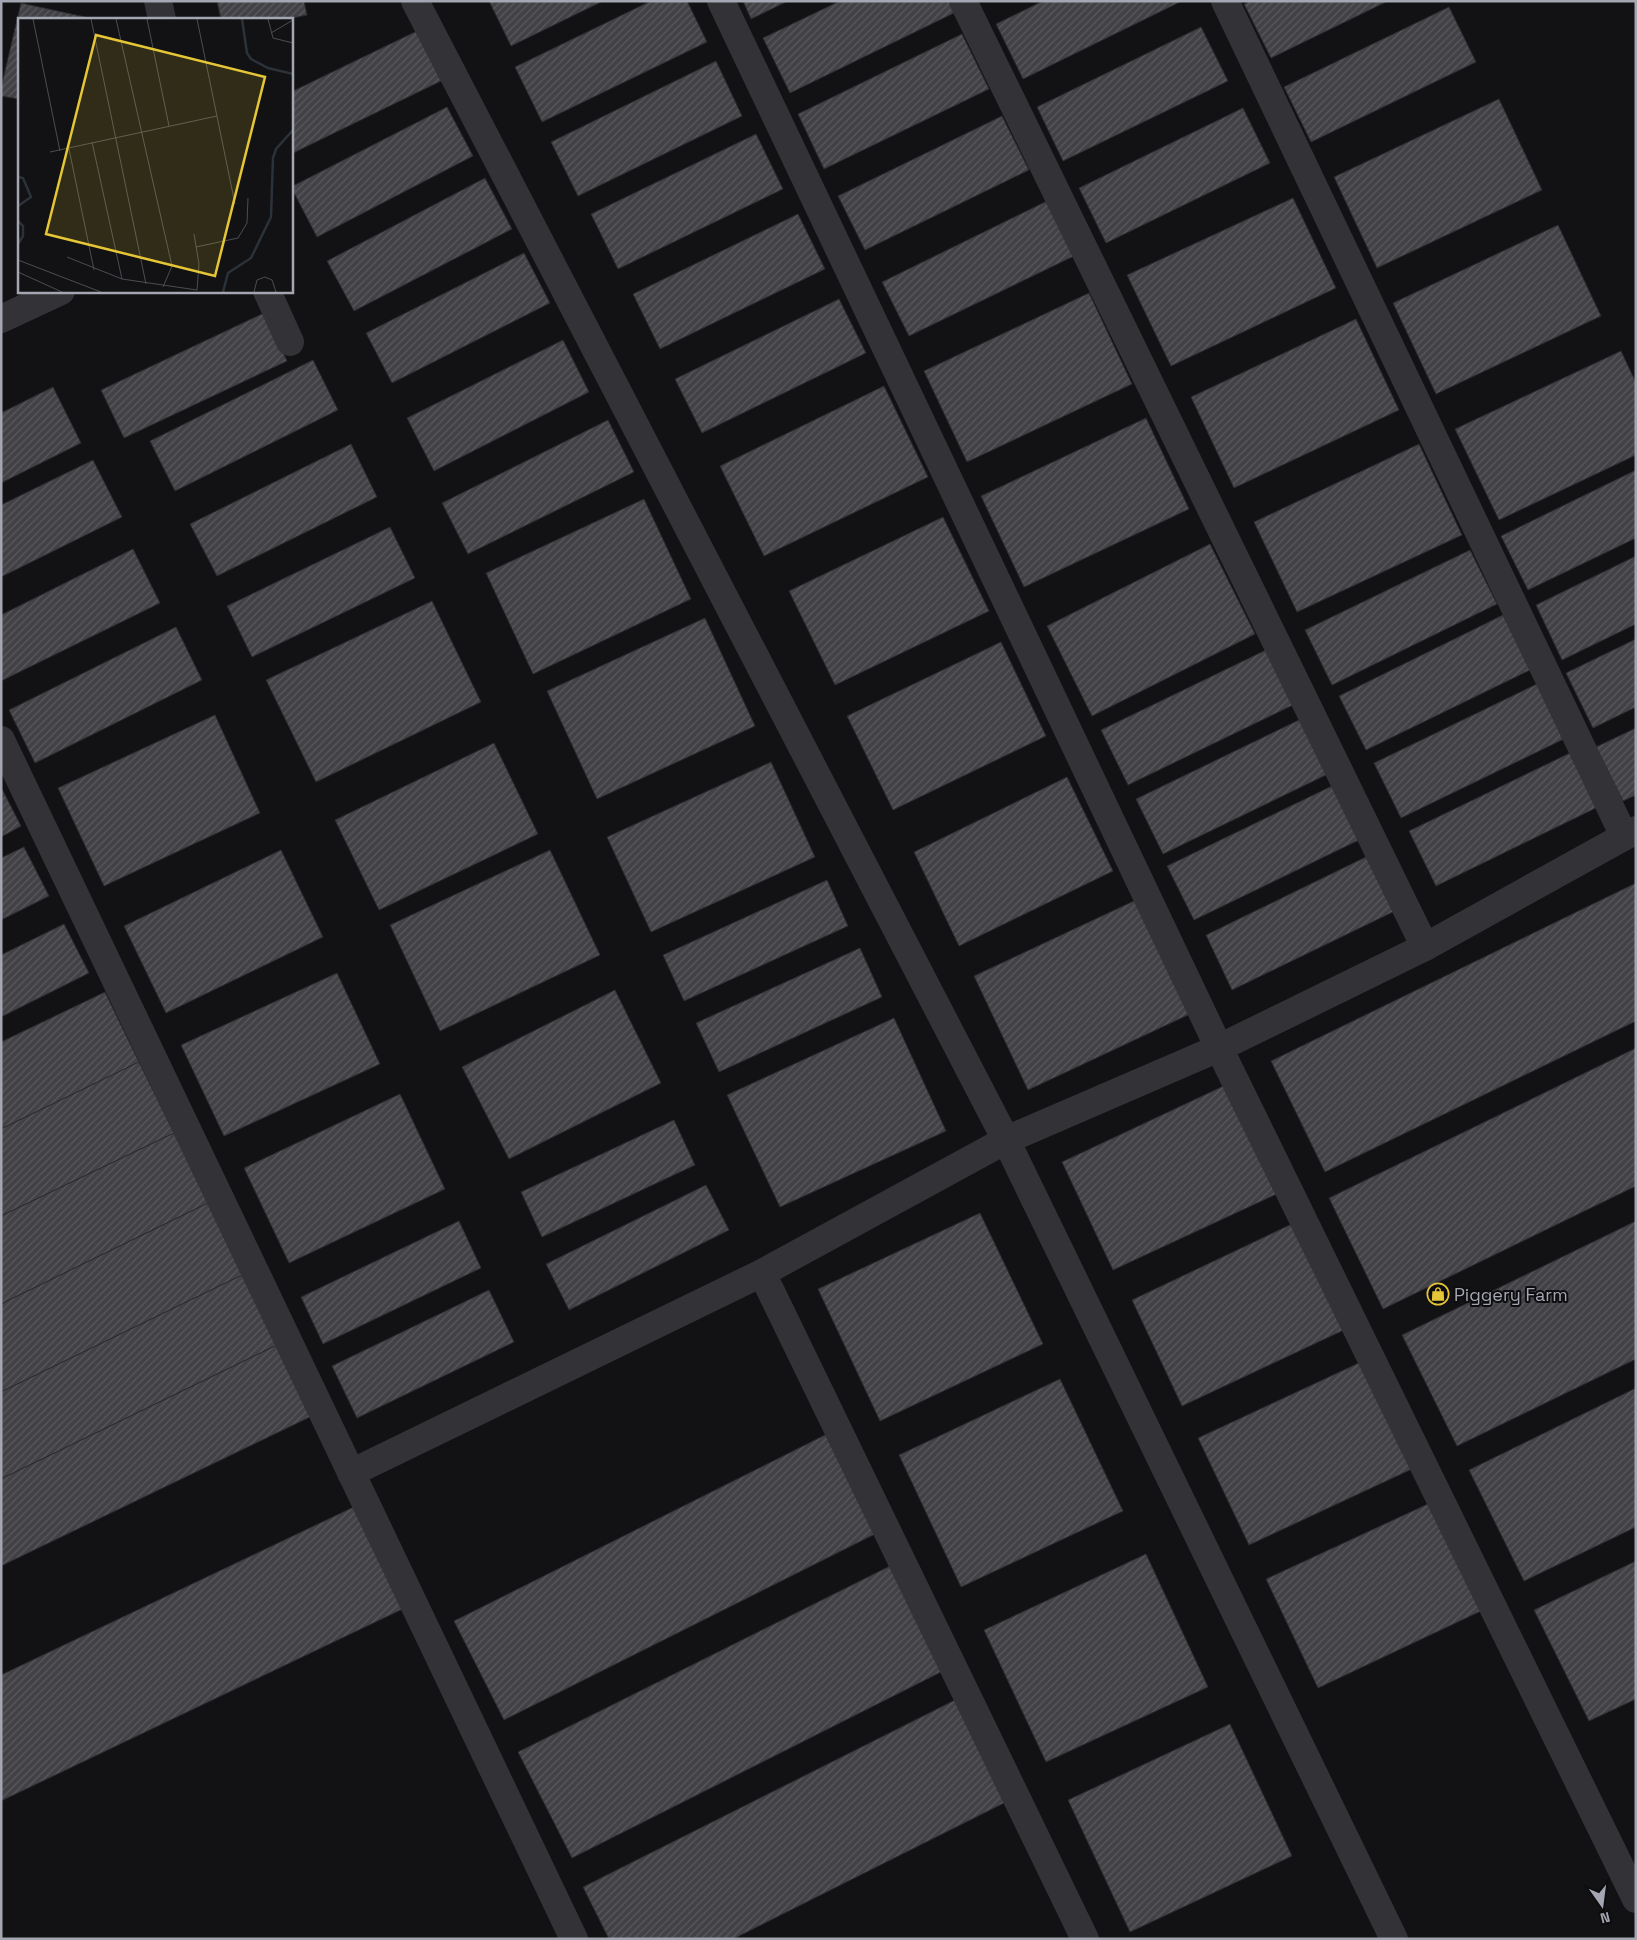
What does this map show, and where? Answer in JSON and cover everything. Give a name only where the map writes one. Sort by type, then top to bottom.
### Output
[{"type":"lane","points":[[158,1],[162,18]]},
{"type":"lane","points":[[415,1],[1006,1140],[1394,1939]]},
{"type":"lane","points":[[721,1],[1219,1048],[1636,1899]]},
{"type":"lane","points":[[963,1],[1425,947]]},
{"type":"lane","points":[[351,1473],[762,1273],[1006,1140],[1219,1048],[1425,947],[1630,833],[1225,1]]},
{"type":"lane","points":[[1,319],[59,292]]},
{"type":"lane","points":[[268,292],[290,342]]},
{"type":"lane","points":[[1,740],[574,1939]]},
{"type":"lane","points":[[762,1273],[1085,1939]]},
{"type":"building","points":[[217,1],[304,1],[307,15],[292,18],[221,18]]},
{"type":"building","points":[[489,1],[603,1],[511,46]]},
{"type":"building","points":[[651,1],[687,1],[707,42],[542,122],[515,67]]},
{"type":"building","points":[[743,1],[788,1],[751,19]]},
{"type":"building","points":[[840,1],[949,1],[954,13],[790,93],[763,38]]},
{"type":"building","points":[[1043,1],[1182,1],[1023,79],[996,24]]},
{"type":"building","points":[[1250,1],[1388,1],[1271,58],[1244,4]]},
{"type":"building","points":[[21,3],[85,17],[18,18],[18,99],[1,96],[1,88]]},
{"type":"building","points":[[1449,7],[1476,62],[1311,142],[1284,87]]},
{"type":"building","points":[[1201,27],[1228,81],[1063,161],[1037,107]]},
{"type":"building","points":[[417,31],[441,81],[292,154],[292,92]]},
{"type":"building","points":[[962,34],[989,89],[824,169],[798,114]]},
{"type":"building","points":[[716,61],[742,116],[578,196],[551,142]]},
{"type":"building","points":[[1499,99],[1542,190],[1377,268],[1334,177]]},
{"type":"building","points":[[447,107],[473,156],[317,237],[292,186]]},
{"type":"building","points":[[1243,108],[1270,163],[1106,243],[1079,188]]},
{"type":"building","points":[[1002,116],[1029,170],[865,250],[838,196]]},
{"type":"building","points":[[756,134],[783,189],[618,269],[591,214]]},
{"type":"building","points":[[485,178],[512,229],[354,311],[327,261]]},
{"type":"building","points":[[1293,198],[1336,288],[1171,366],[1127,275]]},
{"type":"building","points":[[1047,201],[1074,256],[909,336],[882,282]]},
{"type":"building","points":[[798,214],[825,269],[660,349],[633,294]]},
{"type":"building","points":[[1558,225],[1601,316],[1436,394],[1393,303]]},
{"type":"building","points":[[524,253],[550,303],[392,383],[366,333]]},
{"type":"building","points":[[1089,293],[1132,384],[967,462],[924,371]]},
{"type":"building","points":[[839,299],[866,353],[702,433],[675,379]]},
{"type":"building","points":[[264,313],[287,361],[124,438],[101,390]]},
{"type":"building","points":[[1356,319],[1399,410],[1234,488],[1191,397]]},
{"type":"building","points":[[563,340],[589,392],[434,471],[407,418]]},
{"type":"building","points":[[1621,351],[1636,383],[1636,455],[1499,520],[1455,429]]},
{"type":"building","points":[[313,360],[338,410],[175,491],[150,441]]},
{"type":"building","points":[[884,386],[928,477],[764,556],[720,466]]},
{"type":"building","points":[[53,387],[81,443],[1,483],[1,413]]},
{"type":"building","points":[[1146,418],[1189,509],[1024,587],[981,496]]},
{"type":"building","points":[[608,420],[634,472],[468,554],[442,503]]},
{"type":"building","points":[[351,444],[377,497],[217,576],[190,524]]},
{"type":"building","points":[[1419,444],[1462,535],[1297,612],[1254,522]]},
{"type":"building","points":[[93,460],[122,517],[1,577],[1,505]]},
{"type":"building","points":[[1636,470],[1636,538],[1528,590],[1501,536]]},
{"type":"building","points":[[644,499],[691,599],[533,674],[486,573]]},
{"type":"building","points":[[943,517],[989,611],[835,685],[789,591]]},
{"type":"building","points":[[390,527],[415,578],[252,657],[227,606]]},
{"type":"building","points":[[1210,544],[1255,634],[1092,716],[1047,626]]},
{"type":"building","points":[[133,549],[160,603],[1,681],[1,615]]},
{"type":"building","points":[[1470,550],[1497,604],[1332,685],[1305,630]]},
{"type":"building","points":[[1636,556],[1636,624],[1562,660],[1536,605]]},
{"type":"building","points":[[432,601],[481,702],[316,782],[266,680]]},
{"type":"building","points":[[1503,615],[1530,670],[1366,750],[1339,696]]},
{"type":"building","points":[[705,618],[755,726],[597,799],[547,691]]},
{"type":"building","points":[[176,627],[202,680],[35,763],[9,710]]},
{"type":"building","points":[[1636,639],[1636,707],[1593,728],[1566,673]]},
{"type":"building","points":[[1001,642],[1046,736],[893,810],[847,716]]},
{"type":"building","points":[[1266,650],[1293,705],[1128,785],[1101,730]]},
{"type":"building","points":[[1539,683],[1566,738],[1401,818],[1374,763]]},
{"type":"building","points":[[215,715],[260,813],[104,886],[58,788]]},
{"type":"building","points":[[1301,719],[1328,774],[1163,854],[1136,799]]},
{"type":"building","points":[[1636,728],[1636,795],[1623,801],[1596,747]]},
{"type":"building","points":[[494,743],[538,834],[379,910],[335,820]]},
{"type":"building","points":[[1574,751],[1600,806],[1436,886],[1409,831]]},
{"type":"building","points":[[771,762],[815,857],[651,932],[607,837]]},
{"type":"building","points":[[1067,777],[1113,871],[959,946],[914,852]]},
{"type":"building","points":[[1332,786],[1359,840],[1194,920],[1167,866]]},
{"type":"building","points":[[1,787],[21,826],[1,837]]},
{"type":"building","points":[[24,847],[49,896],[1,920],[1,858]]},
{"type":"building","points":[[281,850],[323,937],[166,1013],[124,926]]},
{"type":"building","points":[[550,850],[600,955],[440,1031],[390,925]]},
{"type":"building","points":[[1370,855],[1397,910],[1232,990],[1206,935]]},
{"type":"building","points":[[827,880],[848,926],[684,1001],[663,955]]},
{"type":"building","points":[[1636,883],[1636,1021],[1325,1172],[1271,1061]]},
{"type":"building","points":[[1136,900],[1190,1014],[1028,1090],[974,976]]},
{"type":"building","points":[[64,924],[89,973],[1,1017],[1,955]]},
{"type":"building","points":[[860,948],[882,997],[719,1072],[696,1023]]},
{"type":"building","points":[[337,973],[380,1064],[224,1136],[181,1045]]},
{"type":"building","points":[[615,990],[661,1083],[509,1159],[462,1067]]},
{"type":"building","points":[[105,992],[139,1062],[1,1129],[1,1042]]},
{"type":"building","points":[[894,1018],[946,1131],[780,1207],[727,1095]]},
{"type":"building","points":[[1636,1048],[1636,1186],[1383,1309],[1329,1198]]},
{"type":"building","points":[[139,1062],[174,1133],[1,1216],[1,1129]]},
{"type":"building","points":[[1230,1083],[1281,1192],[1113,1270],[1062,1162]]},
{"type":"building","points":[[400,1094],[445,1189],[289,1263],[244,1168]]},
{"type":"building","points":[[674,1120],[695,1165],[542,1237],[521,1192]]},
{"type":"building","points":[[174,1133],[208,1203],[1,1304],[1,1216]]},
{"type":"building","points":[[706,1185],[729,1230],[569,1310],[546,1264]]},
{"type":"building","points":[[208,1203],[242,1275],[1,1392],[1,1304]]},
{"type":"building","points":[[980,1213],[1043,1344],[880,1421],[818,1289]]},
{"type":"building","points":[[459,1221],[481,1268],[323,1344],[301,1297]]},
{"type":"building","points":[[1636,1221],[1636,1359],[1457,1446],[1402,1335]]},
{"type":"building","points":[[1296,1222],[1346,1329],[1182,1406],[1132,1300]]},
{"type":"building","points":[[242,1275],[277,1345],[1,1479],[1,1392]]},
{"type":"building","points":[[489,1290],[514,1342],[357,1418],[332,1366]]},
{"type":"building","points":[[277,1345],[312,1416],[1,1566],[1,1479]]},
{"type":"building","points":[[1361,1362],[1412,1469],[1249,1545],[1198,1438]]},
{"type":"building","points":[[1060,1379],[1123,1511],[961,1587],[899,1455]]},
{"type":"building","points":[[1636,1388],[1636,1527],[1524,1581],[1469,1470]]},
{"type":"building","points":[[829,1433],[879,1532],[504,1720],[454,1621]]},
{"type":"building","points":[[1430,1503],[1481,1611],[1318,1688],[1266,1579]]},
{"type":"building","points":[[360,1504],[409,1606],[1,1801],[1,1675]]},
{"type":"building","points":[[1146,1554],[1208,1687],[1046,1762],[984,1630]]},
{"type":"building","points":[[1636,1561],[1636,1699],[1589,1721],[1534,1610]]},
{"type":"building","points":[[890,1566],[943,1671],[572,1858],[518,1752]]},
{"type":"building","points":[[957,1699],[1008,1801],[733,1939],[609,1939],[583,1887]]},
{"type":"building","points":[[1230,1724],[1292,1856],[1130,1932],[1068,1800]]},
{"type":"place","name":"Piggery Farm","points":[[1438,1294]]}]
